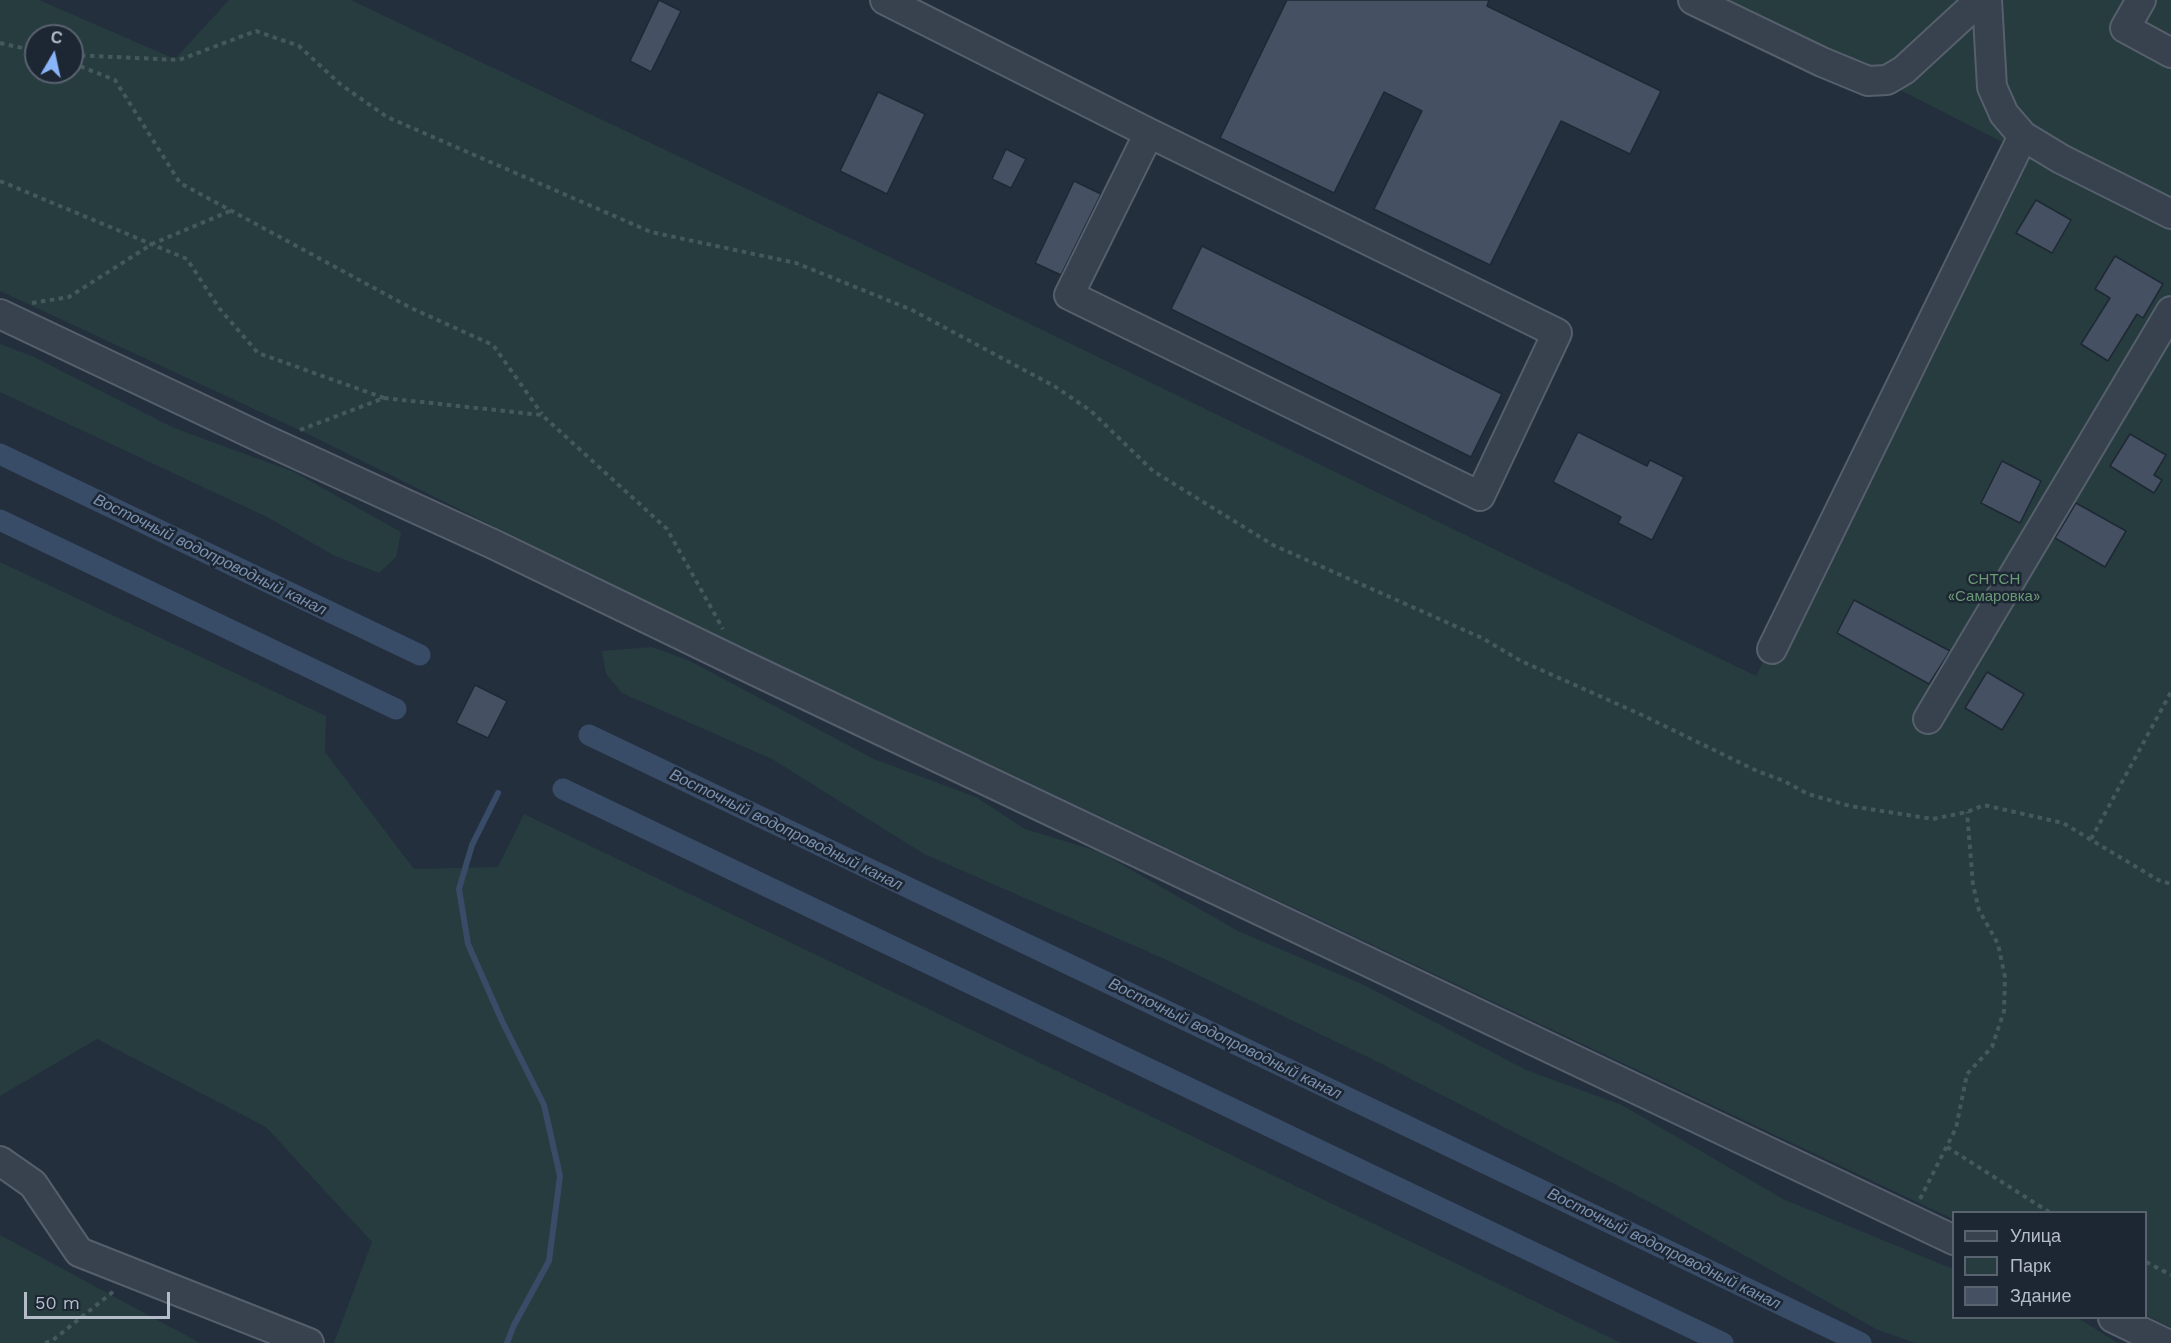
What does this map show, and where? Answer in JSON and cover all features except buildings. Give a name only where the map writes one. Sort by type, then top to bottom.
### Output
[{"type":"street","points":[[885,0],[1149,133],[1557,333],[1480,496],[1069,295],[1149,133]]},
{"type":"street","points":[[1693,0],[1822,62],[1868,81],[1887,80],[1904,70],[1980,0]]},
{"type":"street","points":[[1987,0],[1992,87],[2004,114],[2022,136],[2061,159],[2171,214]]},
{"type":"street","points":[[2141,0],[2125,28],[2171,53]]},
{"type":"street","points":[[1772,649],[2022,136]]},
{"type":"street","points":[[12,309],[268,441],[493,544],[1952,1240]]},
{"type":"street","points":[[1928,719],[2171,311]]},
{"type":"street","points":[[0,1161],[33,1184],[79,1252],[309,1343]]},
{"type":"street","points":[[2117,1319],[2165,1343]]},
{"type":"path","points":[[84,56],[179,60],[256,32],[299,46],[340,84],[387,117],[651,232],[796,263],[912,310],[1054,386],[1091,411],[1153,471],[1273,545],[1482,638],[1521,661],[1642,715],[1808,794],[1850,806],[1933,819],[1967,812],[1984,805],[2052,820],[2063,823],[2158,880],[2171,884]]},
{"type":"path","points":[[0,43],[24,48]]},
{"type":"path","points":[[84,68],[115,80],[180,183],[411,308],[493,345],[542,415],[667,528],[743,665]]},
{"type":"path","points":[[0,181],[187,259],[219,308],[258,352],[384,398],[542,415]]},
{"type":"path","points":[[12,309],[69,297],[152,244],[230,210]]},
{"type":"path","points":[[268,441],[384,398]]},
{"type":"path","points":[[2091,839],[2171,692]]},
{"type":"path","points":[[1910,1219],[1956,1128],[1967,1074],[1992,1047],[2004,1011],[2005,977],[1998,944],[1979,910],[1973,885],[1967,812]]},
{"type":"path","points":[[1947,1147],[2047,1211]]},
{"type":"path","points":[[2147,1263],[2171,1275]]},
{"type":"path","points":[[45,1343],[53,1340],[135,1273]]},
{"type":"green space","name":"СНТСН «Самаровка»","points":[[0,0],[39,0],[175,59],[229,0],[351,0],[1028,323],[1756,676],[2018,150],[1723,0],[2171,0],[2171,1328],[2147,1316],[2147,1211],[1952,1211],[1952,1219],[644,601],[310,435],[0,291]]},
{"type":"green space","points":[[0,344],[32,356],[174,428],[294,472],[401,532],[396,557],[379,573],[333,555],[267,517],[0,392]]},
{"type":"green space","points":[[0,562],[326,716],[325,752],[414,869],[498,867],[524,814],[1621,1343],[334,1343],[372,1242],[266,1127],[97,1039],[0,1096]]},
{"type":"green space","points":[[652,647],[690,661],[874,759],[976,797],[1025,829],[1100,852],[1238,931],[1364,985],[1526,1070],[1622,1105],[1783,1199],[1952,1269],[1952,1319],[2080,1319],[2118,1343],[1915,1343],[1876,1329],[1653,1204],[1378,1062],[1167,960],[924,854],[772,759],[622,693],[606,674],[602,651]]},
{"type":"green space","points":[[0,1235],[200,1343],[0,1343]]},
{"type":"waterway","name":"Восточный водопроводный канал","points":[[0,454],[420,655]]},
{"type":"waterway","name":"Восточный водопроводный канал","points":[[0,520],[396,709]]},
{"type":"waterway","name":"Восточный водопроводный канал","points":[[589,735],[1861,1343]]},
{"type":"waterway","name":"Восточный водопроводный канал","points":[[563,789],[1723,1343]]},
{"type":"waterway","points":[[498,793],[472,845],[459,889],[468,944],[502,1021],[544,1105],[560,1176],[549,1261],[514,1325],[507,1343]]}]
